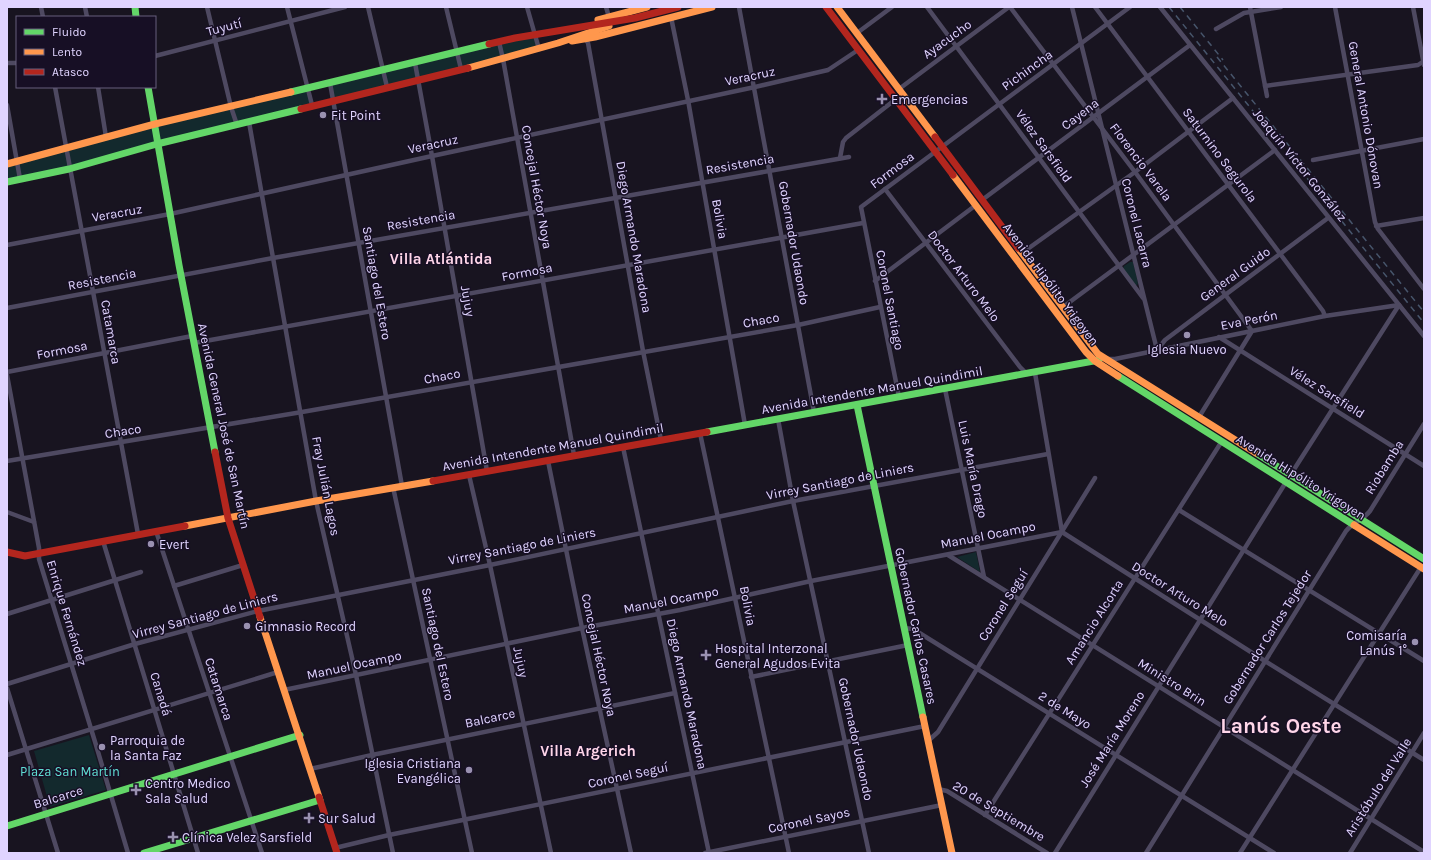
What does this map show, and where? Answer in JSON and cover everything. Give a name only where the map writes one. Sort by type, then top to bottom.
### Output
[{"type":"main road","points":[[575,27],[647,7]]},
{"type":"main road","points":[[7,182],[69,169],[157,144],[503,59],[539,49],[634,18],[678,7]]},
{"type":"main road","points":[[558,43],[585,39],[712,7]]},
{"type":"main road","name":"Avenida Hipólito Yrigoyen","points":[[826,7],[1086,352],[1095,360],[1422,568]]},
{"type":"main road","name":"Avenida Hipólito Yrigoyen","points":[[837,7],[1093,348],[1105,359],[1424,559]]},
{"type":"main road","points":[[7,164],[155,124],[307,89],[515,38],[634,18]]},
{"type":"main road","name":"Avenida General José de San Martín","points":[[148,88],[192,336],[228,518],[300,735],[336,851]]},
{"type":"main road","name":"Avenida Intendente Manuel Quindimil","points":[[7,552],[21,556],[39,554],[316,501],[548,461],[623,446],[1035,373],[1105,359]]},
{"type":"main road","name":"Gobernador Carlos Casares","points":[[856,405],[952,853]]},
{"type":"main road","name":"Balcarce","points":[[7,826],[300,735]]},
{"type":"main road","points":[[144,853],[320,800]]},
{"type":"street","points":[[207,7],[230,107],[237,125]]},
{"type":"street","points":[[287,7],[312,105]]},
{"type":"street","name":"Tuyutí","points":[[156,56],[345,7]]},
{"type":"street","points":[[368,7],[387,87]]},
{"type":"street","points":[[446,7],[462,69]]},
{"type":"street","points":[[527,7],[539,49]]},
{"type":"street","points":[[606,7],[609,17]]},
{"type":"street","name":"Gobernador Udaondo","points":[[739,7],[814,412]]},
{"type":"street","points":[[857,33],[892,7]]},
{"type":"street","name":"Vélez Sarsfield","points":[[927,7],[1143,298]]},
{"type":"street","name":"Ayacucho","points":[[898,89],[1010,7]]},
{"type":"street","name":"Florencio Varela","points":[[1010,7],[1094,116],[1252,331]]},
{"type":"street","name":"Coronel Lacarra","points":[[1072,7],[1157,350]]},
{"type":"street","name":"Saturnino Segurola","points":[[1095,7],[1323,311],[1325,316]]},
{"type":"street","name":"Pichincha","points":[[936,151],[1130,7]]},
{"type":"street","name":"Joaquín Víctor González","points":[[1160,7],[1424,336]]},
{"type":"street","points":[[1216,29],[1250,9],[1281,7]]},
{"type":"street","name":"General Antonio Dónovan","points":[[1335,7],[1376,226]]},
{"type":"street","points":[[1265,86],[1424,63],[1413,7]]},
{"type":"street","points":[[1250,9],[1267,96]]},
{"type":"street","name":"Bolivia","points":[[672,17],[745,425]]},
{"type":"street","name":"Diego Armando Maradona","points":[[585,39],[588,43],[643,351],[661,440]]},
{"type":"street","name":"Concejal Héctor Noya","points":[[499,42],[574,455]]},
{"type":"street","name":"Cayena","points":[[982,200],[1190,45]]},
{"type":"street","name":"Veracruz","points":[[7,245],[262,195],[432,156],[688,100],[755,87],[828,70],[858,50]]},
{"type":"street","name":"Jujuy","points":[[414,63],[445,227],[487,471]]},
{"type":"street","name":"Santiago del Estero","points":[[330,83],[402,486]]},
{"type":"street","name":"Catamarca","points":[[55,88],[69,169],[82,230],[138,534]]},
{"type":"street","points":[[98,88],[106,137]]},
{"type":"street","points":[[1022,253],[1116,186],[1233,98]]},
{"type":"street","points":[[840,158],[843,142],[846,138],[896,99]]},
{"type":"street","points":[[7,105],[20,179]]},
{"type":"street","name":"Fray Julián Lagos","points":[[249,122],[302,412],[316,501],[356,675],[393,853]]},
{"type":"street","points":[[1314,160],[1424,139]]},
{"type":"street","points":[[1062,307],[1275,150]]},
{"type":"street","name":"Formosa","points":[[861,207],[936,151]]},
{"type":"street","name":"Resistencia","points":[[7,308],[445,227],[849,157]]},
{"type":"street","name":"Doctor Arturo Melo","points":[[885,189],[1020,367],[1027,374]]},
{"type":"street","points":[[875,281],[976,205]]},
{"type":"street","name":"Coronel Santiago","points":[[861,207],[899,397]]},
{"type":"street","name":"General Guido","points":[[1157,350],[1165,340],[1328,218]]},
{"type":"street","points":[[1424,218],[1376,226],[1424,289]]},
{"type":"street","name":"Formosa","points":[[194,343],[456,297],[543,280],[782,239],[863,223]]},
{"type":"street","name":"Eva Perón","points":[[1105,359],[1115,359],[1325,316],[1399,305]]},
{"type":"street","name":"José María Moreno","points":[[1055,853],[1286,482],[1399,305]]},
{"type":"street","name":"Chaco","points":[[7,461],[302,412],[798,325],[880,307]]},
{"type":"street","points":[[1199,417],[1252,331]]},
{"type":"street","name":"Formosa","points":[[7,373],[192,336]]},
{"type":"street","name":"Vélez Sarsfield","points":[[1219,337],[1424,466]]},
{"type":"street","name":"Enrique Fernández","points":[[7,373],[39,548],[39,559],[128,853]]},
{"type":"street","points":[[1035,373],[1062,532]]},
{"type":"street","name":"Luis María Drago","points":[[945,389],[984,577]]},
{"type":"street","name":"Gobernador Udaondo","points":[[778,419],[868,853]]},
{"type":"street","name":"Riobamba","points":[[1362,520],[1370,511],[1424,424]]},
{"type":"street","name":"Bolivia","points":[[700,433],[789,853]]},
{"type":"street","name":"Amancio Alcorta","points":[[985,815],[1222,441]]},
{"type":"street","name":"Diego Armando Maradona","points":[[623,446],[708,853]]},
{"type":"street","name":"Virrey Santiago de Liniers","points":[[7,684],[135,644],[258,610],[566,549],[794,501],[1048,454]]},
{"type":"street","name":"Concejal Héctor Noya","points":[[548,461],[582,628],[631,853]]},
{"type":"street","name":"Jujuy","points":[[469,475],[490,564],[551,853]]},
{"type":"street","name":"Coronel Seguí","points":[[928,741],[938,732],[1095,478]]},
{"type":"street","name":"Santiago del Estero","points":[[393,488],[472,853]]},
{"type":"street","points":[[1179,510],[1424,661]]},
{"type":"street","points":[[7,512],[34,522]]},
{"type":"street","name":"Gobernador Carlos Tejedor","points":[[1146,853],[1346,531],[1353,524],[1362,520]]},
{"type":"street","name":"Catamarca","points":[[156,531],[262,853]]},
{"type":"street","name":"Doctor Arturo Melo","points":[[1062,532],[1265,662],[1334,703],[1424,760]]},
{"type":"street","name":"Manuel Ocampo","points":[[284,690],[582,628],[658,614],[811,581],[1062,532]]},
{"type":"street","name":"Canadá","points":[[103,541],[198,853]]},
{"type":"street","name":"Ministro Brin","points":[[948,555],[1424,852]]},
{"type":"street","points":[[174,586],[243,565]]},
{"type":"street","points":[[1240,853],[1378,633],[1422,568]]},
{"type":"street","points":[[7,614],[141,572]]},
{"type":"street","name":"2 de Mayo","points":[[904,628],[913,629],[1274,853]]},
{"type":"street","points":[[751,677],[908,645]]},
{"type":"street","points":[[7,755],[278,672]]},
{"type":"street","points":[[7,688],[58,853]]},
{"type":"street","name":"Balcarce","points":[[310,769],[675,693]]},
{"type":"street","name":"Coronel Seguí","points":[[336,851],[389,835],[692,772],[925,726]]},
{"type":"street","name":"Aristóbulo del Valle","points":[[1350,853],[1424,733]]},
{"type":"street","name":"20 de Septiembre","points":[[938,789],[947,791],[1047,853]]},
{"type":"street","name":"Coronel Sayos","points":[[708,853],[942,805]]},
{"type":"green space","points":[[534,35],[539,49],[333,100],[330,83]]},
{"type":"green space","points":[[307,89],[312,105],[7,182],[7,164]]},
{"type":"green space","points":[[1130,262],[1133,262],[1138,283],[1137,285],[1135,285],[1123,269],[1124,266]]},
{"type":"green space","points":[[976,552],[980,572],[957,557]]},
{"type":"green space","name":"Plaza San Martín","points":[[89,735],[106,790],[50,807],[34,751]]},
{"type":"railway","points":[[1169,7],[1424,323]]},
{"type":"railway","points":[[1180,7],[1223,60]]},
{"type":"railway","points":[[1217,57],[1424,312]]},
{"type":"traffic: fast","points":[[135,7],[136,16]]},
{"type":"traffic: fast","points":[[291,92],[489,44]]},
{"type":"traffic: fast","points":[[148,88],[179,265],[215,452]]},
{"type":"traffic: fast","points":[[7,182],[69,169],[157,144],[301,109]]},
{"type":"traffic: fast","points":[[707,432],[1099,360]]},
{"type":"traffic: fast","points":[[1118,376],[1354,525]]},
{"type":"traffic: fast","points":[[857,405],[923,717]]},
{"type":"traffic: fast","points":[[1256,453],[1424,559]]},
{"type":"traffic: fast","points":[[7,826],[300,735]]},
{"type":"traffic: fast","points":[[144,853],[320,800]]},
{"type":"traffic: slow","points":[[598,20],[647,7]]},
{"type":"traffic: slow","points":[[572,41],[595,37],[712,7]]},
{"type":"traffic: slow","points":[[837,7],[935,137]]},
{"type":"traffic: slow","points":[[468,68],[558,43],[609,26]]},
{"type":"traffic: slow","points":[[7,164],[155,124],[291,92]]},
{"type":"traffic: slow","points":[[953,175],[1086,352],[1095,361],[1118,376]]},
{"type":"traffic: slow","points":[[1018,248],[1098,354],[1256,453]]},
{"type":"traffic: slow","points":[[185,526],[316,501],[433,481]]},
{"type":"traffic: slow","points":[[1354,525],[1424,569]]},
{"type":"traffic: slow","points":[[260,617],[319,797]]},
{"type":"traffic: slow","points":[[923,717],[952,853]]},
{"type":"traffic: jam","points":[[489,44],[515,38],[635,18],[678,7]]},
{"type":"traffic: jam","points":[[826,7],[953,175]]},
{"type":"traffic: jam","points":[[301,109],[468,68]]},
{"type":"traffic: jam","points":[[935,137],[1018,248]]},
{"type":"traffic: jam","points":[[433,481],[707,432]]},
{"type":"traffic: jam","points":[[215,452],[228,518],[260,617]]},
{"type":"traffic: jam","points":[[7,552],[25,556],[185,526]]},
{"type":"traffic: jam","points":[[319,797],[337,853]]},
{"type":"place","name":"Emergencias","points":[[882,99]]},
{"type":"place","name":"Fit Point","points":[[323,115]]},
{"type":"place","name":"Iglesia Nuevo","points":[[1187,335]]},
{"type":"place","name":"Evert","points":[[151,544]]},
{"type":"place","name":"Gimnasio Record","points":[[247,626]]},
{"type":"place","name":"Comisaría Lanús 1°","points":[[1415,642]]},
{"type":"place","name":"Hospital Interzonal General Agudos Evita","points":[[706,655]]},
{"type":"place","name":"Parroquia de la Santa Faz","points":[[102,747]]},
{"type":"place","name":"Iglesia Cristiana Evangélica","points":[[469,770]]},
{"type":"place","name":"Centro Medico Sala Salud","points":[[136,790]]},
{"type":"place","name":"Sur Salud","points":[[309,818]]},
{"type":"place","name":"Clínica Velez Sarsfield","points":[[173,837]]},
{"type":"district","name":"Villa Atlántida","points":[[441,259]]},
{"type":"district","name":"Lanús Oeste","points":[[1281,726]]},
{"type":"district","name":"Villa Argerich","points":[[588,751]]}]
